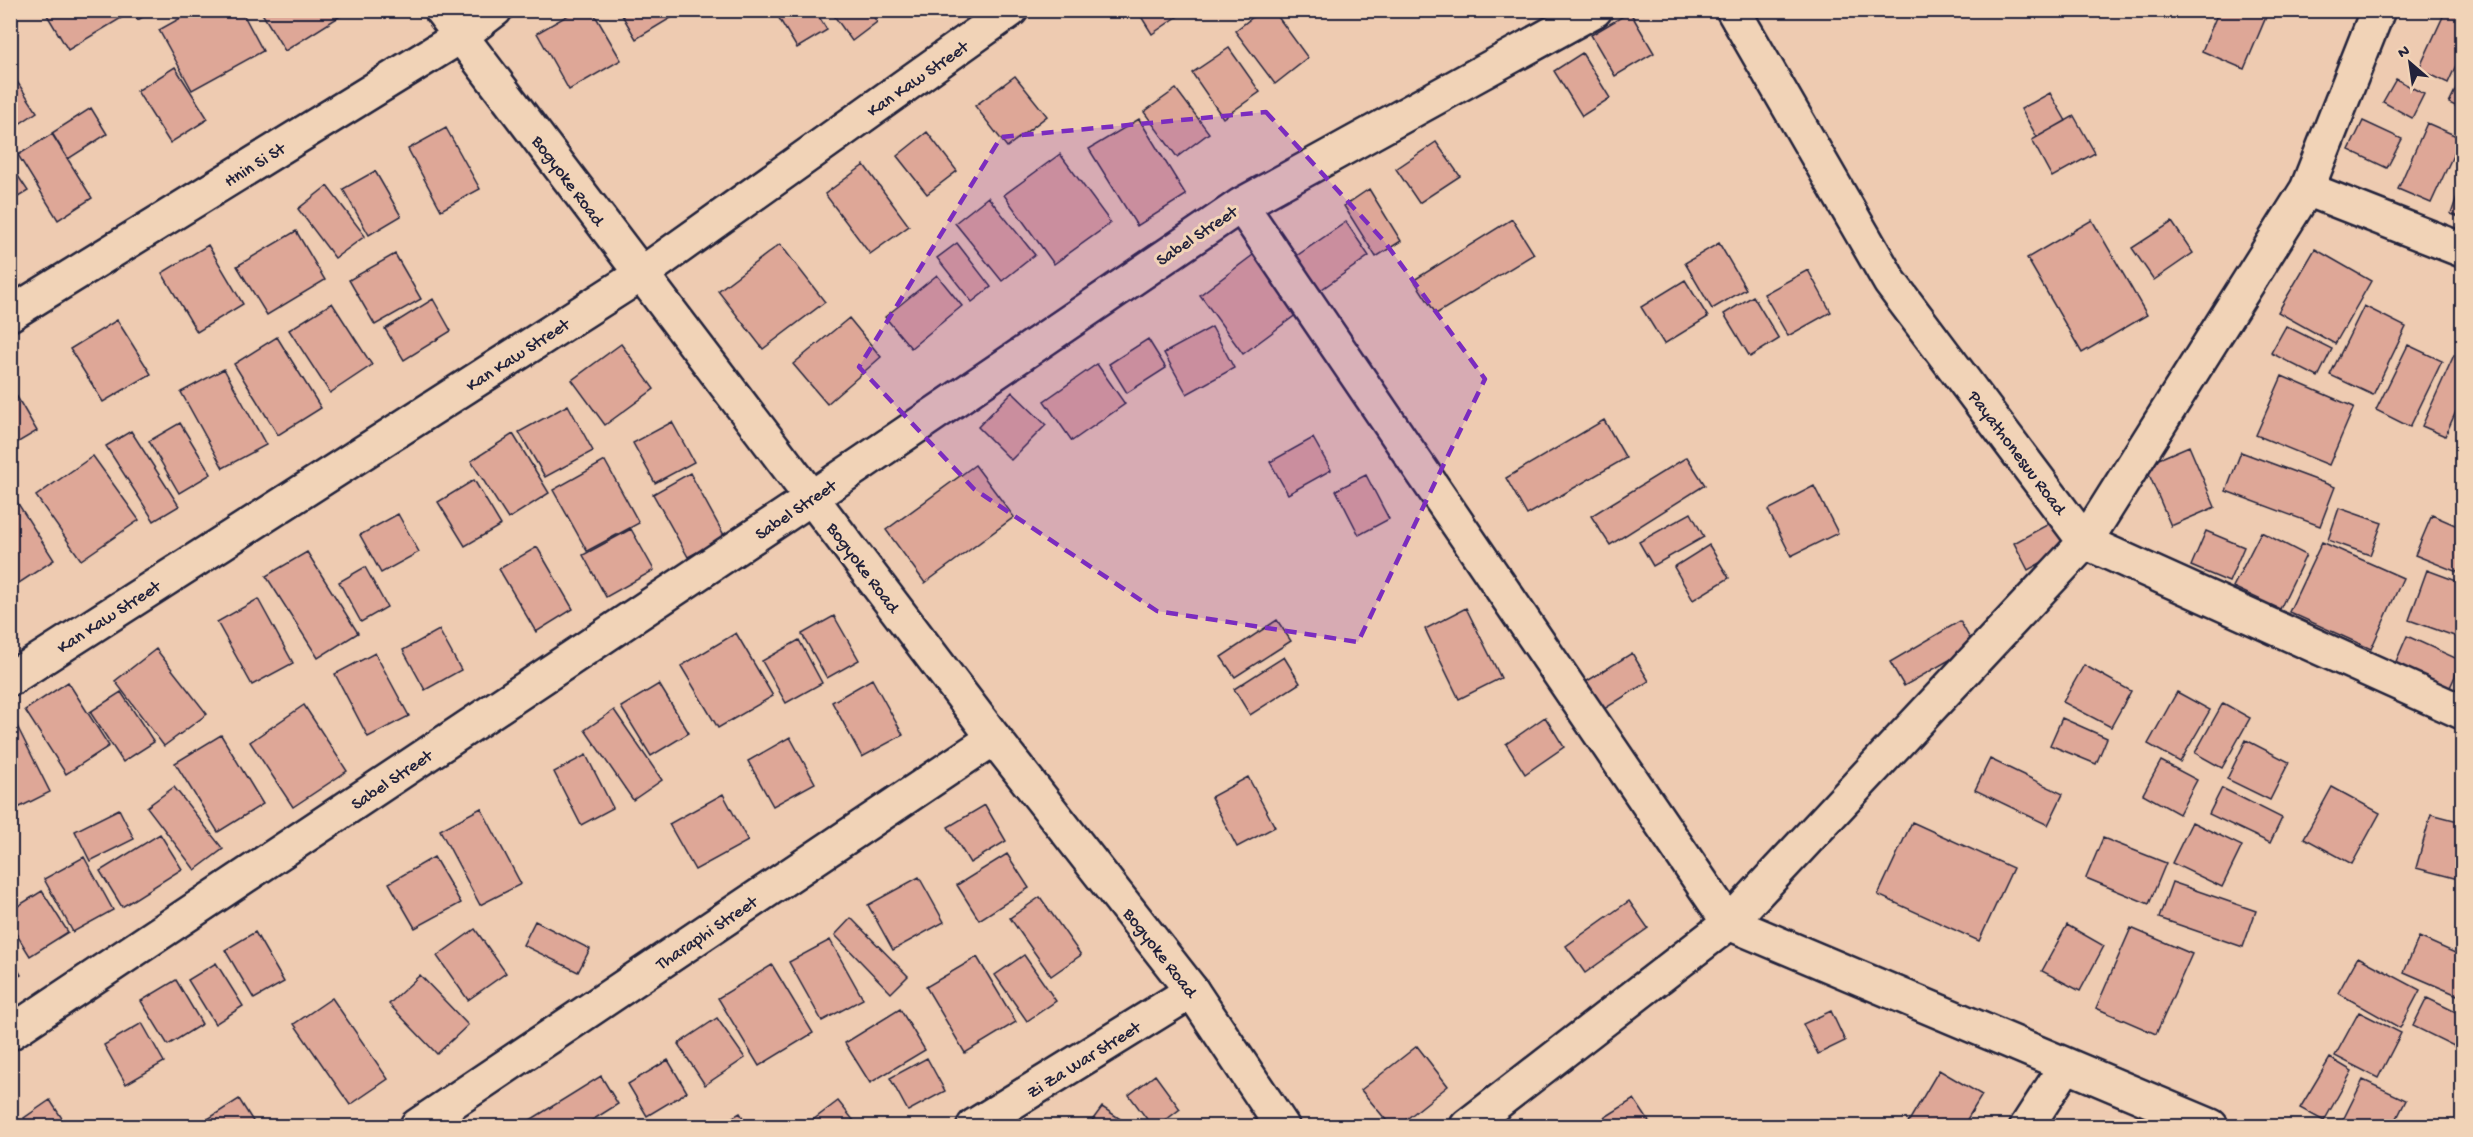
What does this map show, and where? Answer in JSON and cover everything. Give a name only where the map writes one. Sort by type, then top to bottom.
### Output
[{"type":"street","name":"Bogyoke Road","points":[[441,10],[640,275],[994,738],[1192,991],[1282,1126]]},
{"type":"street","name":"Hnin Si St","points":[[10,314],[460,36],[495,10]]},
{"type":"street","name":"Kan Kaw Street","points":[[10,679],[640,275],[1011,10]]},
{"type":"street","name":"Sabel Street","points":[[10,1033],[811,498],[1241,205],[1595,10]]},
{"type":"street","name":"Payathonesuu Road","points":[[1733,10],[1890,282],[2085,542],[2463,712]]},
{"type":"street","points":[[1467,1126],[1729,923],[2085,542],[2307,189],[2378,10]]},
{"type":"street","points":[[2307,189],[2463,250]]},
{"type":"street","points":[[1241,205],[1729,923],[2211,1126]]},
{"type":"street","name":"Tharaphi Street","points":[[417,1126],[994,738]]},
{"type":"street","name":"Zi Za War Street","points":[[974,1126],[1192,991]]},
{"type":"street","points":[[2027,1126],[2066,1066]]},
{"type":"highlighted area","points":[[1266,112],[1384,241],[1485,379],[1358,642],[1157,611],[974,489],[859,367],[1001,137]]},
{"type":"building","points":[[44,10],[119,10],[123,17],[68,50]]},
{"type":"building","points":[[133,10],[154,10],[138,20]]},
{"type":"building","points":[[195,10],[241,10],[263,51],[192,90],[159,30]]},
{"type":"building","points":[[260,10],[350,10],[285,51]]},
{"type":"building","points":[[577,10],[592,10],[621,60],[569,90],[537,33]]},
{"type":"building","points":[[619,10],[684,10],[636,39]]},
{"type":"building","points":[[774,10],[815,10],[827,30],[797,48]]},
{"type":"building","points":[[830,10],[869,10],[877,22],[852,41]]},
{"type":"building","points":[[1137,10],[1187,10],[1152,34]]},
{"type":"building","points":[[1262,10],[1273,10],[1308,58],[1275,84],[1235,31]]},
{"type":"building","points":[[2219,10],[2251,10],[2266,17],[2244,69],[2202,51]]},
{"type":"building","points":[[2446,10],[2462,10],[2462,52],[2448,83],[2419,69]]},
{"type":"building","points":[[1630,12],[1654,53],[1615,76],[1591,35]]},
{"type":"building","points":[[1229,48],[1260,92],[1223,118],[1192,73]]},
{"type":"building","points":[[1582,53],[1610,98],[1582,116],[1554,71]]},
{"type":"building","points":[[175,67],[208,119],[170,143],[137,91]]},
{"type":"building","points":[[10,71],[37,112],[10,130]]},
{"type":"building","points":[[1015,76],[1047,116],[1007,147],[975,106]]},
{"type":"building","points":[[2462,76],[2462,109],[2449,103]]},
{"type":"building","points":[[2396,79],[2424,94],[2412,118],[2383,102]]},
{"type":"building","points":[[1176,89],[1209,133],[1177,157],[1144,112]]},
{"type":"building","points":[[2050,93],[2066,121],[2037,137],[2021,109]]},
{"type":"building","points":[[91,108],[107,134],[68,159],[52,133]]},
{"type":"building","points":[[2074,116],[2095,153],[2052,177],[2032,140]]},
{"type":"building","points":[[1139,119],[1186,195],[1137,226],[1089,149]]},
{"type":"building","points":[[2363,121],[2402,139],[2387,168],[2349,150]]},
{"type":"building","points":[[2427,123],[2461,138],[2431,203],[2398,189]]},
{"type":"building","points":[[446,128],[480,189],[441,210],[408,149]]},
{"type":"building","points":[[927,132],[957,171],[927,194],[897,156]]},
{"type":"building","points":[[52,134],[92,198],[58,220],[18,155]]},
{"type":"building","points":[[1436,142],[1460,176],[1419,203],[1396,169]]},
{"type":"building","points":[[1060,154],[1111,223],[1054,264],[1004,195]]},
{"type":"building","points":[[10,164],[28,191],[10,202]]},
{"type":"building","points":[[864,165],[909,226],[870,254],[825,194]]},
{"type":"building","points":[[375,171],[401,216],[369,235],[343,189]]},
{"type":"building","points":[[2462,182],[2462,218],[2451,214]]},
{"type":"building","points":[[327,186],[365,236],[335,258],[298,209]]},
{"type":"building","points":[[1369,189],[1401,241],[1376,257],[1344,206]]},
{"type":"building","points":[[988,197],[1035,255],[1002,281],[955,223]]},
{"type":"building","points":[[1512,219],[1534,254],[1436,314],[1414,280]]},
{"type":"building","points":[[2092,220],[2147,315],[2082,353],[2027,258]]},
{"type":"building","points":[[1346,222],[1369,256],[1319,291],[1295,257]]},
{"type":"building","points":[[2172,222],[2193,253],[2154,280],[2132,248]]},
{"type":"building","points":[[296,231],[325,280],[267,315],[237,266]]},
{"type":"building","points":[[957,243],[991,287],[972,302],[937,258]]},
{"type":"building","points":[[1719,243],[1746,289],[1712,309],[1685,263]]},
{"type":"building","points":[[780,244],[825,302],[763,349],[718,291]]},
{"type":"building","points":[[208,245],[243,304],[197,332],[162,273]]},
{"type":"building","points":[[2315,249],[2371,281],[2335,344],[2278,312]]},
{"type":"building","points":[[1257,252],[1301,311],[1243,354],[1200,295]]},
{"type":"building","points":[[395,254],[421,299],[375,325],[349,280]]},
{"type":"building","points":[[1808,270],[1831,312],[1788,336],[1764,294]]},
{"type":"building","points":[[937,275],[962,306],[911,348],[885,317]]},
{"type":"building","points":[[1685,280],[1708,317],[1664,344],[1641,307]]},
{"type":"building","points":[[1753,296],[1779,339],[1750,357],[1724,314]]},
{"type":"building","points":[[433,299],[451,331],[404,360],[385,329]]},
{"type":"building","points":[[332,303],[372,365],[330,393],[289,330]]},
{"type":"building","points":[[2364,306],[2406,327],[2373,395],[2330,375]]},
{"type":"building","points":[[849,318],[881,357],[827,404],[793,364]]},
{"type":"building","points":[[117,320],[151,374],[103,402],[70,349]]},
{"type":"building","points":[[2286,326],[2332,349],[2318,377],[2271,353]]},
{"type":"building","points":[[1212,327],[1234,368],[1187,394],[1164,353]]},
{"type":"building","points":[[277,337],[321,408],[278,435],[234,364]]},
{"type":"building","points":[[1148,339],[1166,368],[1127,393],[1109,364]]},
{"type":"building","points":[[621,344],[654,389],[605,425],[572,380]]},
{"type":"building","points":[[2408,345],[2442,361],[2410,427],[2376,410]]},
{"type":"building","points":[[2454,355],[2462,359],[2462,398],[2445,436],[2422,426]]},
{"type":"building","points":[[1097,364],[1125,404],[1072,441],[1044,401]]},
{"type":"building","points":[[224,369],[266,445],[223,468],[181,392]]},
{"type":"building","points":[[2282,376],[2354,407],[2329,465],[2256,435]]},
{"type":"building","points":[[13,390],[37,431],[10,447],[10,392]]},
{"type":"building","points":[[1012,392],[1046,425],[1011,460],[978,427]]},
{"type":"building","points":[[568,405],[593,451],[545,477],[519,432]]},
{"type":"building","points":[[2462,415],[2462,433],[2456,430]]},
{"type":"building","points":[[1604,420],[1626,458],[1527,515],[1506,478]]},
{"type":"building","points":[[672,422],[694,462],[655,483],[633,443]]},
{"type":"building","points":[[180,423],[211,474],[179,493],[149,441]]},
{"type":"building","points":[[131,431],[179,506],[154,521],[106,446]]},
{"type":"building","points":[[513,434],[549,493],[508,519],[471,461]]},
{"type":"building","points":[[1313,438],[1331,470],[1288,494],[1270,462]]},
{"type":"building","points":[[2189,446],[2215,507],[2171,526],[2145,465]]},
{"type":"building","points":[[2241,452],[2335,487],[2320,526],[2226,491]]},
{"type":"building","points":[[93,456],[139,520],[81,560],[36,496]]},
{"type":"building","points":[[1687,457],[1705,485],[1610,545],[1591,516]]},
{"type":"building","points":[[605,461],[639,523],[587,551],[553,490]]},
{"type":"building","points":[[975,465],[1014,517],[925,583],[886,530]]},
{"type":"building","points":[[690,473],[725,537],[688,557],[653,494]]},
{"type":"building","points":[[1366,475],[1389,519],[1359,535],[1336,490]]},
{"type":"building","points":[[474,480],[501,525],[465,546],[438,502]]},
{"type":"building","points":[[1814,486],[1838,533],[1791,556],[1768,510]]},
{"type":"building","points":[[10,491],[54,560],[16,585],[10,576]]},
{"type":"building","points":[[2339,508],[2382,523],[2370,555],[2328,540]]},
{"type":"building","points":[[1691,513],[1704,537],[1653,566],[1639,542]]},
{"type":"building","points":[[398,514],[419,552],[381,573],[360,535]]},
{"type":"building","points":[[2432,515],[2462,528],[2462,574],[2415,555]]},
{"type":"building","points":[[2056,520],[2071,546],[2028,570],[2014,543]]},
{"type":"building","points":[[631,529],[654,570],[606,597],[583,555]]},
{"type":"building","points":[[2206,531],[2244,547],[2229,582],[2191,566]]},
{"type":"building","points":[[2261,532],[2306,555],[2280,609],[2233,587]]},
{"type":"building","points":[[2322,542],[2403,578],[2371,649],[2289,612]]},
{"type":"building","points":[[1709,545],[1729,578],[1693,600],[1674,567]]},
{"type":"building","points":[[537,547],[573,609],[536,632],[499,569]]},
{"type":"building","points":[[307,552],[358,633],[318,658],[266,576]]},
{"type":"building","points":[[365,567],[387,607],[361,622],[339,582]]},
{"type":"building","points":[[2427,570],[2462,583],[2460,638],[2409,620]]},
{"type":"building","points":[[258,599],[293,663],[252,685],[217,622]]},
{"type":"building","points":[[1466,608],[1501,678],[1459,699],[1425,629]]},
{"type":"building","points":[[834,616],[859,660],[827,678],[802,634]]},
{"type":"building","points":[[1277,620],[1291,641],[1235,677],[1221,657]]},
{"type":"building","points":[[1960,621],[1974,646],[1904,686],[1890,662]]},
{"type":"building","points":[[439,630],[461,670],[425,690],[403,650]]},
{"type":"building","points":[[736,633],[773,696],[718,728],[681,666]]},
{"type":"building","points":[[2407,636],[2462,661],[2446,696],[2391,673]]},
{"type":"building","points":[[799,640],[822,683],[786,703],[762,661]]},
{"type":"building","points":[[156,649],[207,714],[164,746],[115,681]]},
{"type":"building","points":[[375,653],[409,716],[368,737],[335,674]]},
{"type":"building","points":[[1632,653],[1649,681],[1601,711],[1584,683]]},
{"type":"building","points":[[1284,657],[1300,683],[1250,715],[1234,689]]},
{"type":"building","points":[[2084,665],[2131,691],[2111,727],[2063,702]]},
{"type":"building","points":[[872,679],[903,735],[862,757],[832,702]]},
{"type":"building","points":[[68,682],[109,746],[66,774],[25,710]]},
{"type":"building","points":[[659,684],[689,733],[651,756],[621,707]]},
{"type":"building","points":[[121,692],[154,742],[123,762],[90,712]]},
{"type":"building","points":[[2177,692],[2210,710],[2180,762],[2148,744]]},
{"type":"building","points":[[2223,703],[2250,718],[2222,768],[2195,753]]},
{"type":"building","points":[[304,705],[347,771],[293,807],[250,742]]},
{"type":"building","points":[[614,710],[662,780],[633,800],[585,730]]},
{"type":"building","points":[[1545,717],[1564,747],[1525,774],[1506,744]]},
{"type":"building","points":[[2062,718],[2107,738],[2096,764],[2050,745]]},
{"type":"building","points":[[15,722],[50,792],[10,812],[10,724]]},
{"type":"building","points":[[221,735],[263,804],[218,832],[175,763]]},
{"type":"building","points":[[790,737],[815,783],[773,806],[748,761]]},
{"type":"building","points":[[2246,740],[2289,762],[2270,800],[2227,779]]},
{"type":"building","points":[[586,755],[613,808],[581,825],[554,772]]},
{"type":"building","points":[[1990,759],[2063,794],[2048,825],[1975,790]]},
{"type":"building","points":[[2161,761],[2197,780],[2179,814],[2143,794]]},
{"type":"building","points":[[1248,777],[1275,827],[1237,847],[1211,797]]},
{"type":"building","points":[[174,787],[223,849],[195,870],[147,807]]},
{"type":"building","points":[[2332,787],[2380,813],[2352,864],[2304,838]]},
{"type":"building","points":[[2222,788],[2282,818],[2270,843],[2209,814]]},
{"type":"building","points":[[723,794],[748,841],[695,870],[669,824]]},
{"type":"building","points":[[985,805],[1006,841],[970,863],[948,827]]},
{"type":"building","points":[[481,808],[521,884],[480,905],[440,830]]},
{"type":"building","points":[[119,809],[134,839],[90,861],[75,831]]},
{"type":"building","points":[[2431,814],[2462,822],[2462,880],[2416,868]]},
{"type":"building","points":[[1912,822],[2013,868],[1979,941],[1878,895]]},
{"type":"building","points":[[2192,822],[2242,846],[2222,887],[2172,863]]},
{"type":"building","points":[[160,834],[182,869],[122,907],[100,871]]},
{"type":"building","points":[[2103,838],[2166,863],[2149,904],[2086,878]]},
{"type":"building","points":[[1007,854],[1029,888],[979,920],[957,885]]},
{"type":"building","points":[[84,857],[113,910],[73,932],[44,879]]},
{"type":"building","points":[[434,857],[461,903],[415,928],[389,883]]},
{"type":"building","points":[[919,877],[944,922],[893,950],[868,905]]},
{"type":"building","points":[[2172,882],[2256,911],[2243,947],[2159,918]]},
{"type":"building","points":[[42,891],[68,932],[30,956],[10,924],[10,911]]},
{"type":"building","points":[[1040,897],[1081,955],[1051,976],[1010,918]]},
{"type":"building","points":[[1629,901],[1648,928],[1585,973],[1566,946]]},
{"type":"building","points":[[851,918],[908,976],[891,993],[835,935]]},
{"type":"building","points":[[535,921],[590,949],[578,972],[523,945]]},
{"type":"building","points":[[2067,925],[2104,946],[2080,991],[2042,971]]},
{"type":"building","points":[[2131,928],[2192,954],[2156,1034],[2096,1008]]},
{"type":"building","points":[[475,929],[506,973],[468,1000],[437,956]]},
{"type":"building","points":[[255,932],[284,982],[254,999],[225,950]]},
{"type":"building","points":[[2419,937],[2462,956],[2462,997],[2404,972]]},
{"type":"building","points":[[830,940],[863,999],[822,1021],[789,962]]},
{"type":"building","points":[[1024,955],[1056,1001],[1027,1021],[995,975]]},
{"type":"building","points":[[10,956],[21,975],[10,981]]},
{"type":"building","points":[[977,957],[1016,1022],[965,1053],[926,987]]},
{"type":"building","points":[[2358,957],[2420,990],[2400,1028],[2338,993]]},
{"type":"building","points":[[216,963],[243,1006],[215,1024],[188,980]]},
{"type":"building","points":[[772,965],[813,1033],[759,1066],[718,998]]},
{"type":"building","points":[[420,975],[468,1025],[437,1054],[389,1004]]},
{"type":"building","points":[[176,980],[202,1024],[168,1045],[141,1001]]},
{"type":"building","points":[[332,998],[388,1079],[350,1105],[294,1024]]},
{"type":"building","points":[[2427,998],[2462,1015],[2460,1049],[2413,1026]]},
{"type":"building","points":[[900,1009],[925,1050],[870,1083],[845,1043]]},
{"type":"building","points":[[1831,1011],[1845,1041],[1818,1054],[1803,1024]]},
{"type":"building","points":[[2359,1012],[2401,1033],[2378,1078],[2335,1056]]},
{"type":"building","points":[[717,1018],[745,1058],[705,1085],[678,1044]]},
{"type":"building","points":[[142,1023],[164,1062],[126,1084],[104,1045]]},
{"type":"building","points":[[1417,1046],[1448,1086],[1398,1126],[1391,1126],[1361,1090]]},
{"type":"building","points":[[927,1058],[945,1091],[908,1111],[890,1078]]},
{"type":"building","points":[[2330,1058],[2352,1071],[2324,1121],[2300,1108]]},
{"type":"building","points":[[668,1060],[687,1092],[647,1116],[628,1084]]},
{"type":"building","points":[[1939,1070],[1982,1095],[1963,1126],[1906,1126]]},
{"type":"building","points":[[1155,1075],[1180,1109],[1158,1126],[1152,1126],[1129,1095]]},
{"type":"building","points":[[601,1076],[618,1104],[583,1126],[530,1126],[527,1122]]},
{"type":"building","points":[[2363,1080],[2406,1100],[2393,1126],[2340,1126]]},
{"type":"building","points":[[239,1099],[256,1126],[197,1126]]},
{"type":"building","points":[[1634,1099],[1652,1126],[1603,1126],[1599,1121]]},
{"type":"building","points":[[50,1100],[67,1126],[30,1126],[24,1118]]},
{"type":"building","points":[[838,1101],[858,1126],[805,1126]]},
{"type":"building","points":[[1102,1107],[1131,1126],[1088,1126]]},
{"type":"building","points":[[740,1113],[748,1126],[717,1126]]}]
